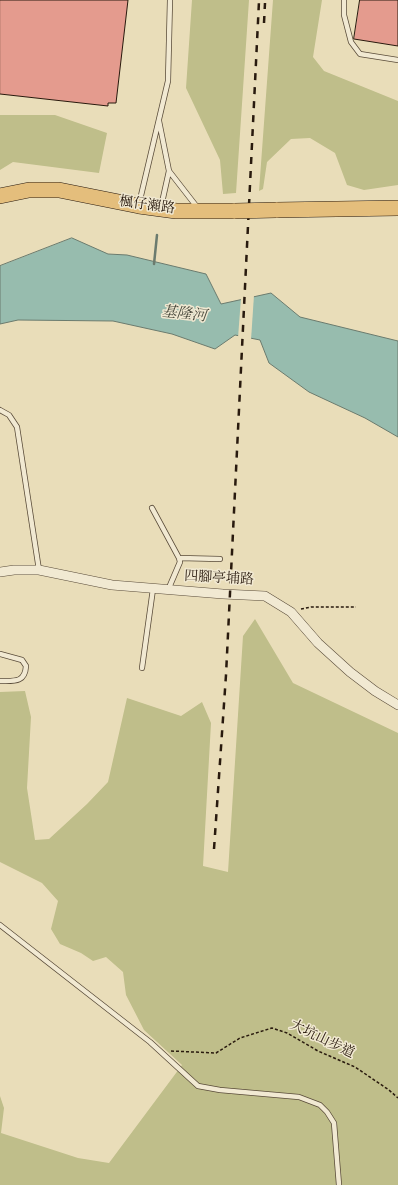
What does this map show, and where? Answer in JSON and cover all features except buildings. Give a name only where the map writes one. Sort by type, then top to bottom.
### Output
[{"type":"main road","name":"楓仔瀨路","points":[[0,196],[29,190],[59,190],[139,206],[176,211],[397,207]]},
{"type":"street","name":"四腳亭埔路","points":[[0,572],[14,570],[39,570],[112,585],[265,596],[291,612],[318,644],[350,672],[374,691],[398,705]]},
{"type":"lane","points":[[139,206],[168,81],[170,0]]},
{"type":"lane","points":[[344,0],[344,15],[351,42],[360,54],[398,60]]},
{"type":"lane","points":[[159,120],[169,171],[161,209]]},
{"type":"lane","points":[[169,171],[200,211]]},
{"type":"lane","points":[[0,410],[9,415],[17,427],[39,570]]},
{"type":"lane","points":[[152,508],[180,562],[168,590]]},
{"type":"lane","points":[[179,558],[220,559]]},
{"type":"lane","points":[[142,668],[152,589]]},
{"type":"lane","points":[[0,654],[22,660],[26,666],[26,672],[22,678],[15,681],[0,681]]},
{"type":"lane","points":[[0,925],[160,1051],[198,1086],[220,1090],[299,1097],[320,1105],[328,1112],[334,1123],[339,1185]]},
{"type":"path","points":[[291,612],[311,607],[356,607]]},
{"type":"path","name":"大坑山步道","points":[[160,1051],[216,1053],[240,1038],[272,1028],[287,1033],[318,1051],[355,1067],[398,1098]]},
{"type":"shaded area","points":[[192,0],[249,0],[236,193],[223,194],[220,160],[186,88]]},
{"type":"shaded area","points":[[273,0],[322,0],[313,57],[324,71],[398,101],[398,185],[364,190],[347,185],[335,153],[310,138],[291,139],[267,162],[263,189],[259,191]]},
{"type":"shaded area","points":[[0,115],[55,115],[107,133],[99,173],[13,162],[0,170]]},
{"type":"shaded area","points":[[255,619],[293,683],[398,733],[398,1185],[0,1185],[0,1096],[4,1108],[1,1133],[78,1158],[109,1163],[182,1065],[144,1030],[126,995],[123,972],[106,957],[93,961],[81,953],[60,944],[51,929],[58,901],[42,883],[0,862],[0,692],[25,691],[31,717],[27,788],[35,840],[49,839],[87,804],[108,782],[127,698],[181,716],[202,702],[211,723],[203,866],[228,872],[243,636]]},
{"type":"water","name":"基隆河","points":[[72,238],[108,254],[127,255],[206,274],[221,304],[271,293],[300,317],[398,341],[398,437],[365,418],[309,392],[269,363],[260,340],[235,335],[215,349],[172,334],[113,321],[18,320],[0,324],[0,266]]},
{"type":"pier","points":[[254,295],[251,340],[238,338],[241,298]]},
{"type":"waterway","points":[[154,264],[157,235]]},
{"type":"railway","points":[[214,849],[226,675],[259,1]]},
{"type":"railway","points":[[264,23],[265,3]]}]
